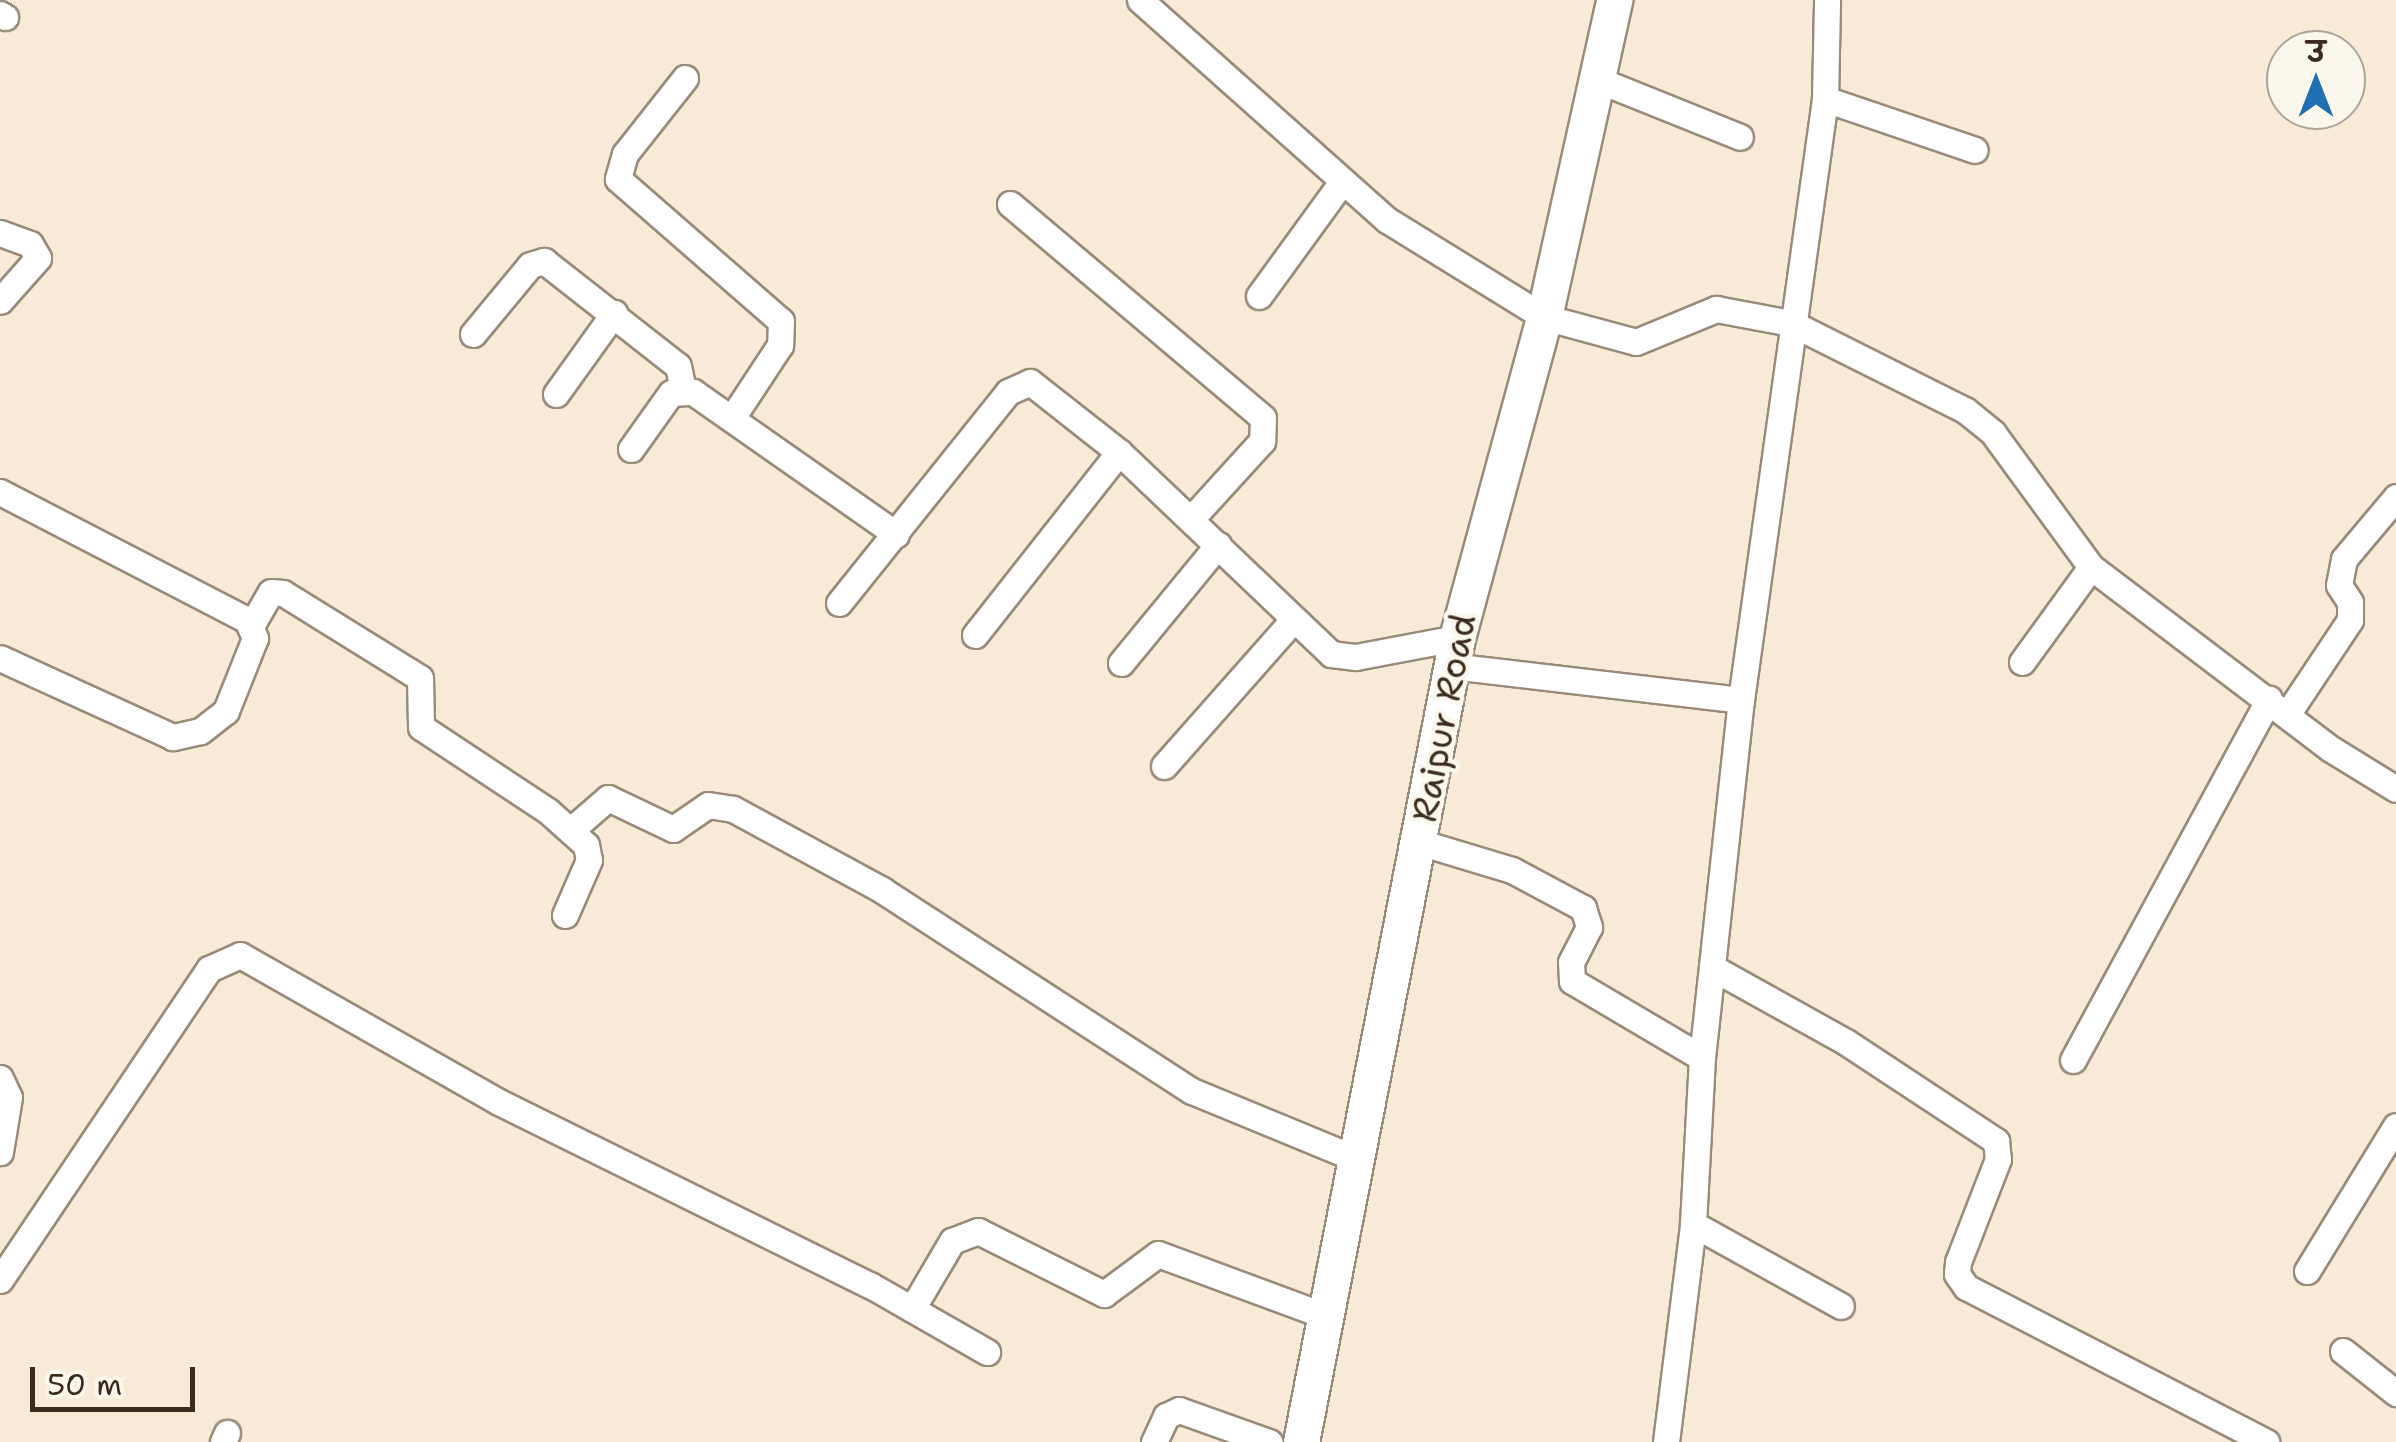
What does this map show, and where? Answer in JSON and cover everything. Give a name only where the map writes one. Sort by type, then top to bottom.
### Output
[{"type":"main road","name":"Raipur Road","points":[[1301,1442],[1360,1160],[1454,652],[1544,317],[1614,0]]},
{"type":"street","points":[[1666,1442],[1693,1224],[1702,1058],[1741,700],[1824,99],[1828,0]]},
{"type":"street","points":[[1155,5],[1341,183],[1387,220],[1544,317],[1636,342],[1716,309],[1791,322],[1982,423],[2091,567],[2396,789]]},
{"type":"street","points":[[685,78],[625,154],[618,179],[782,321],[780,345],[732,418]]},
{"type":"street","points":[[1596,79],[1740,137]]},
{"type":"street","points":[[1824,99],[1975,150]]},
{"type":"street","points":[[1259,296],[1341,183]]},
{"type":"street","points":[[1010,204],[1263,418],[1262,440],[1191,519]]},
{"type":"street","points":[[0,233],[30,244],[38,258],[0,301]]},
{"type":"street","points":[[474,334],[538,261],[558,268],[678,366],[684,390],[732,418],[896,534]]},
{"type":"street","points":[[556,394],[614,314]]},
{"type":"street","points":[[839,603],[1015,386],[1037,384],[1119,452],[1293,620],[1342,657],[1454,652],[1741,700]]},
{"type":"street","points":[[631,449],[666,398],[684,390]]},
{"type":"street","points":[[976,635],[1119,452]]},
{"type":"street","points":[[0,492],[251,626]]},
{"type":"street","points":[[2073,1060],[2278,706],[2350,620],[2338,577],[2344,559],[2396,497]]},
{"type":"street","points":[[1121,664],[1218,545]]},
{"type":"street","points":[[2022,662],[2091,567]]},
{"type":"street","points":[[0,658],[159,734],[185,736],[226,710],[254,647],[251,626],[271,592],[293,596],[420,678],[421,727],[571,830],[589,860],[566,915]]},
{"type":"street","points":[[1164,766],[1293,620]]},
{"type":"street","points":[[571,830],[608,798],[672,828],[708,805],[733,809],[882,890],[1192,1091],[1360,1160]]},
{"type":"street","points":[[1419,842],[1512,870],[1583,908],[1590,922],[1571,962],[1572,981],[1702,1058]]},
{"type":"street","points":[[0,1280],[209,969],[240,955],[499,1102],[912,1309],[987,1352]]},
{"type":"street","points":[[1713,968],[1846,1042],[1996,1141],[1998,1158],[1958,1262],[1956,1274],[1966,1287],[2266,1442]]},
{"type":"street","points":[[0,1078],[9,1097],[0,1152]]},
{"type":"street","points":[[2307,1271],[2396,1126]]},
{"type":"street","points":[[1693,1224],[1841,1306]]},
{"type":"street","points":[[912,1309],[952,1242],[978,1231],[1104,1294],[1158,1254],[1326,1316]]},
{"type":"street","points":[[2344,1352],[2396,1393]]},
{"type":"street","points":[[1154,1442],[1166,1416],[1179,1410],[1269,1442]]}]
